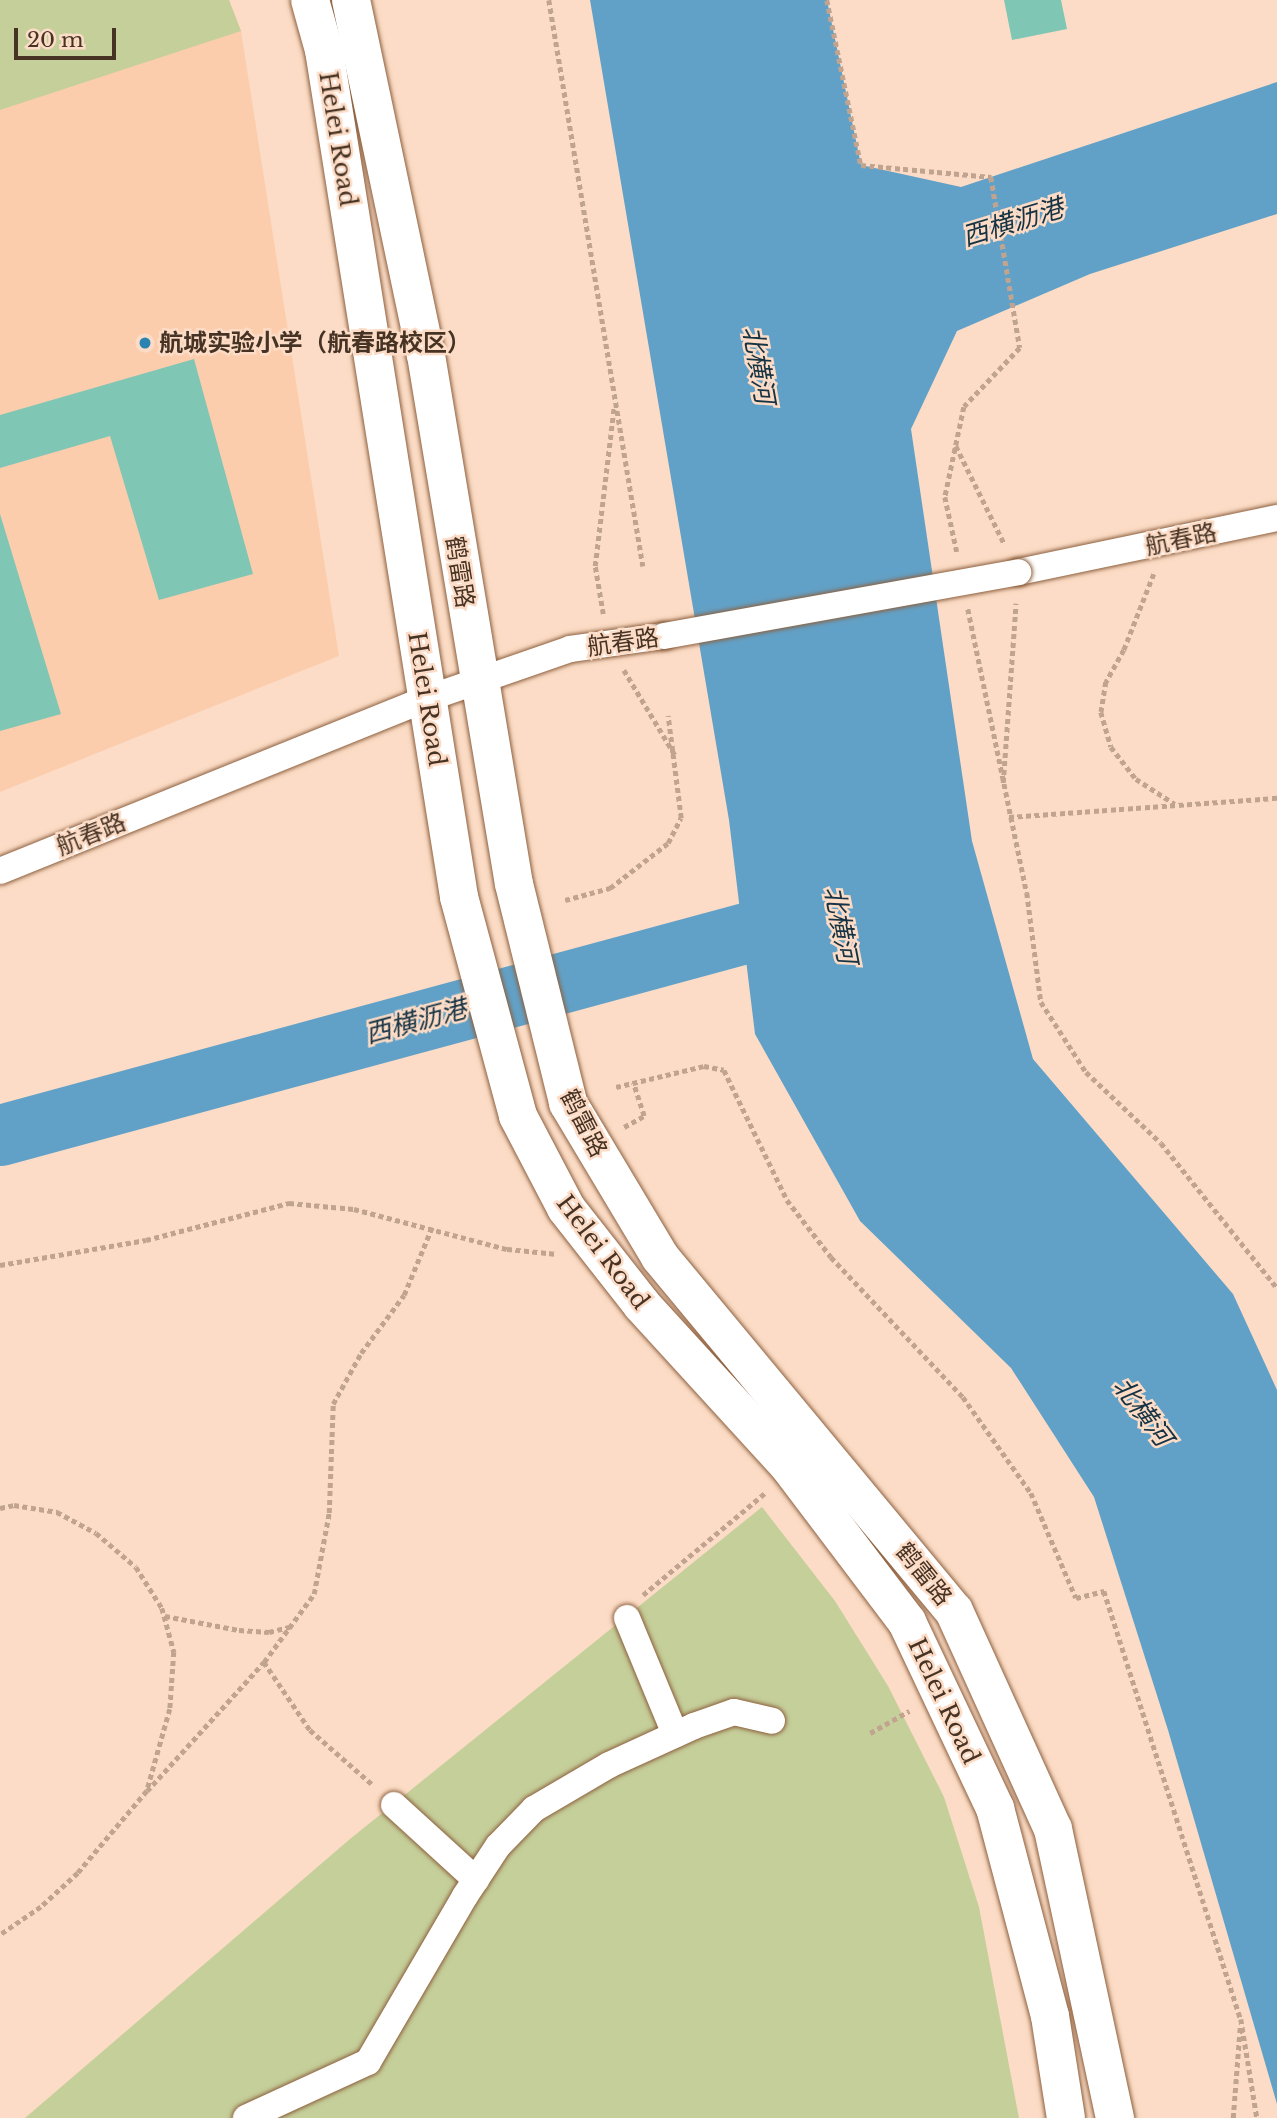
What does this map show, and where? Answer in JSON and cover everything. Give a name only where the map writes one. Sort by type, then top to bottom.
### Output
[{"type":"street","name":"Helei Road","points":[[310,0],[324,50],[459,897],[519,1116],[566,1208],[606,1259],[793,1470],[907,1622],[995,1808],[1050,2016],[1066,2118]]},
{"type":"street","name":"鹤雷路","points":[[351,0],[426,355],[478,681],[514,884],[568,1103],[660,1257],[954,1611],[1053,1829],[1115,2118]]},
{"type":"street","name":"航春路","points":[[0,871],[426,699],[569,649],[664,636],[1018,572],[1277,518]]},
{"type":"street","points":[[627,1618],[676,1734]]},
{"type":"street","points":[[246,2118],[368,2062],[498,1846],[534,1809],[566,1787],[676,1734],[734,1712],[772,1721]]},
{"type":"street","points":[[394,1805],[476,1880]]},
{"type":"path","points":[[549,0],[643,566]]},
{"type":"path","points":[[827,0],[862,165],[991,177],[1020,348],[964,407],[945,497],[959,565]]},
{"type":"path","points":[[615,400],[595,566],[608,644],[675,755]]},
{"type":"path","points":[[956,446],[1018,572],[1002,787]]},
{"type":"path","points":[[1167,541],[1124,650],[1106,682],[1101,712],[1111,747],[1136,779],[1175,804]]},
{"type":"path","points":[[968,606],[1002,787],[1027,892],[1041,1002],[1086,1072],[1161,1143],[1277,1288]]},
{"type":"path","points":[[565,900],[610,888],[668,843],[681,818],[668,716]]},
{"type":"path","points":[[1009,817],[1277,798]]},
{"type":"path","points":[[616,1087],[704,1066],[724,1070],[787,1200],[831,1257],[963,1397],[1031,1493],[1076,1598],[1104,1591],[1241,2019],[1257,2118]]},
{"type":"path","points":[[593,1143],[644,1116],[633,1083]]},
{"type":"path","points":[[0,1265],[146,1240],[289,1203],[354,1209],[432,1227],[507,1249],[606,1259]]},
{"type":"path","points":[[0,1936],[41,1907],[115,1834],[147,1791],[264,1662],[294,1625],[314,1594],[324,1552],[333,1404],[361,1353],[404,1295],[432,1227]]},
{"type":"path","points":[[627,1618],[631,1605],[793,1470]]},
{"type":"path","points":[[0,1508],[14,1505],[57,1512],[96,1533],[136,1567],[164,1616],[174,1651],[170,1709],[147,1791]]},
{"type":"path","points":[[164,1616],[239,1630],[269,1632],[294,1625]]},
{"type":"path","points":[[264,1662],[310,1730],[394,1805]]},
{"type":"path","points":[[870,1732],[941,1693]]},
{"type":"path","points":[[1233,2118],[1241,2019]]},
{"type":"shaded area","name":"航城实验小学（航春路校区）","points":[[0,0],[229,0],[241,31],[339,656],[0,792]]},
{"type":"green space","points":[[0,0],[229,0],[241,31],[0,110]]},
{"type":"green space","points":[[762,1507],[835,1601],[888,1686],[944,1797],[979,1907],[1019,2118],[25,2118],[350,1839]]},
{"type":"water","name":"北横河","points":[[590,0],[827,0],[861,165],[961,187],[1277,82],[1277,214],[1090,274],[957,331],[911,429],[972,841],[1033,1059],[1233,1294],[1277,1390],[1277,2104],[1168,1730],[1094,1497],[1011,1368],[860,1221],[755,1034],[729,820]]},
{"type":"building","points":[[1004,0],[1061,0],[1067,29],[1012,40]]},
{"type":"building","points":[[194,359],[253,574],[159,600],[110,436],[0,468],[0,415]]},
{"type":"building","points":[[0,514],[61,714],[0,731]]},
{"type":"waterway","name":"西横沥港","points":[[0,1135],[826,911]]},
{"type":"place","name":"航城实验小学（航春路校区）","points":[[145,343]]}]
